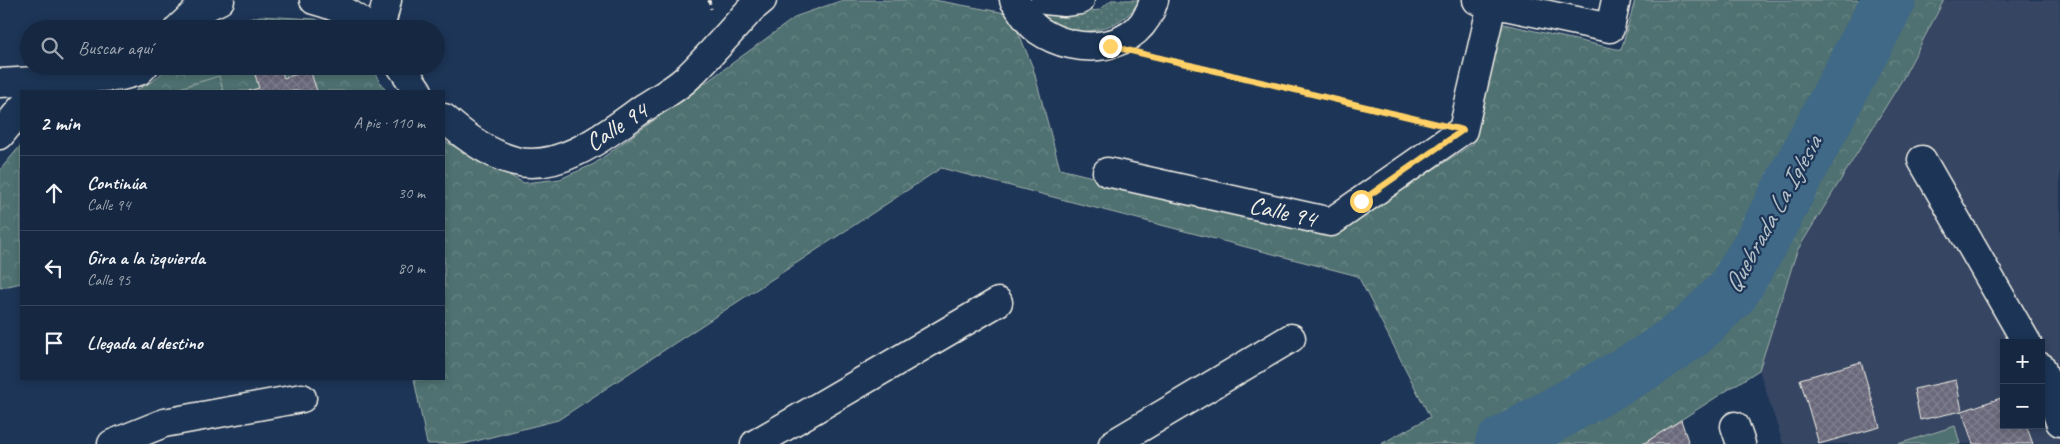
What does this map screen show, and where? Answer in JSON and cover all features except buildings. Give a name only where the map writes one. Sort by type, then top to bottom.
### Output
[{"type":"street","points":[[188,20],[197,11],[220,0]]},
{"type":"street","points":[[314,0],[332,4],[360,20]]},
{"type":"street","points":[[382,20],[387,0]]},
{"type":"street","name":"Calle 94","points":[[445,119],[465,137],[492,153],[516,162],[542,162],[566,155],[591,145],[685,80],[751,9],[762,0]]},
{"type":"street","points":[[1014,0],[1025,17],[1038,30],[1064,43],[1092,47],[1110,46],[1140,27],[1152,10],[1154,0]]},
{"type":"street","points":[[1045,0],[1064,2],[1080,0]]},
{"type":"street","points":[[1463,130],[1487,1],[1610,28],[1616,0]]},
{"type":"street","points":[[0,83],[36,86],[125,75]]},
{"type":"street","points":[[406,75],[417,90]]},
{"type":"street","points":[[0,135],[20,110]]},
{"type":"street","name":"Calle 94","points":[[1107,172],[1331,222],[1463,130]]},
{"type":"street","points":[[1922,160],[2025,339]]},
{"type":"street","points":[[755,444],[998,302]]},
{"type":"street","points":[[1113,444],[1291,338]]},
{"type":"street","points":[[2045,379],[2060,422]]},
{"type":"street","points":[[112,444],[164,424],[302,398]]},
{"type":"path","points":[[1110,46],[1463,130]]},
{"type":"shaded area","points":[[1944,0],[2060,0],[2060,444],[1783,444],[1759,370],[1797,251],[1902,80]]},
{"type":"green space","points":[[843,0],[934,0],[1011,14],[1033,68],[1060,169],[1332,236],[1474,143],[1499,23],[1621,50],[1635,0],[1944,0],[1902,80],[1797,251],[1759,370],[1643,444],[1381,444],[1430,417],[1358,276],[941,168],[558,420],[464,444],[427,444],[414,380],[445,380],[445,142],[524,183],[560,179],[594,164],[797,16]]},
{"type":"green space","points":[[1111,0],[1139,0],[1126,17],[1116,23],[1104,28],[1080,32],[1058,28],[1031,13],[1068,13],[1100,10]]},
{"type":"green space","points":[[260,16],[317,20],[246,20]]},
{"type":"green space","points":[[159,75],[376,75],[385,90],[137,90]]},
{"type":"green space","points":[[219,76],[223,90],[173,90]]},
{"type":"green space","points":[[20,146],[20,283],[0,288],[0,170]]},
{"type":"green space","points":[[1955,426],[1960,444],[1898,444]]},
{"type":"waterway","name":"Quebrada La Iglesia","points":[[1502,444],[1647,362],[1692,331],[1732,292],[1758,248],[1889,0]]},
{"type":"route","points":[[1110,46],[1463,130],[1361,201]]}]
